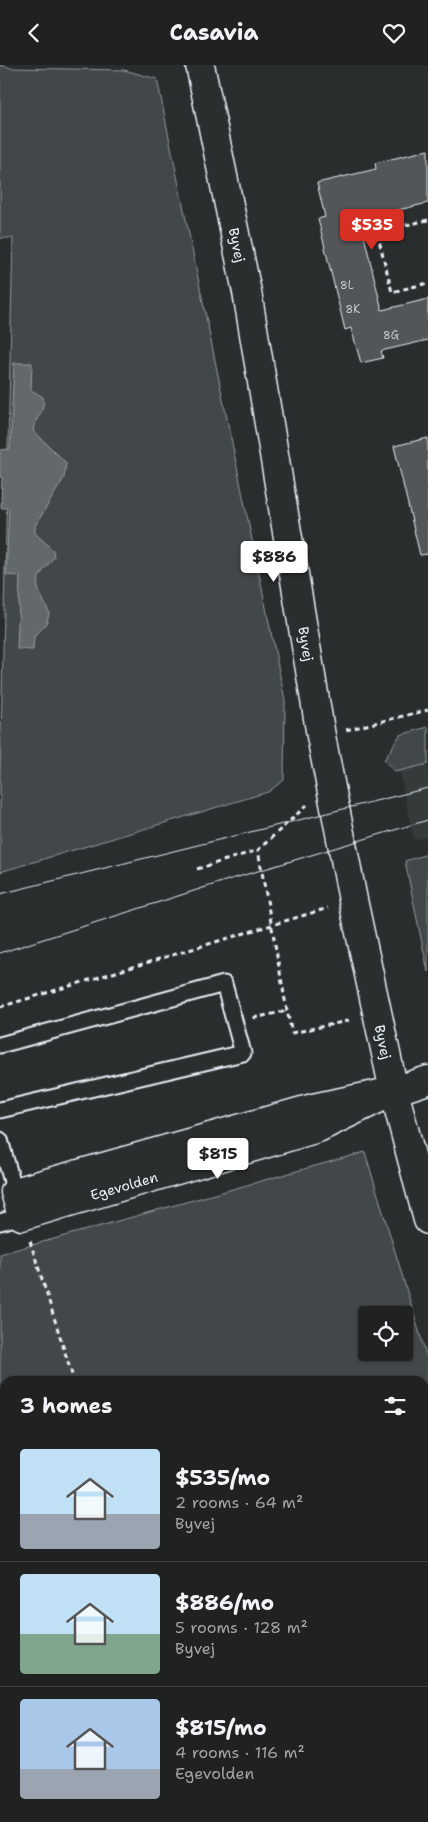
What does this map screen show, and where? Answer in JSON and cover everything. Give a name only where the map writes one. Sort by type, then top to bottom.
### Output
[{"type":"street","name":"Byvej","points":[[200,65],[247,291],[321,736],[352,900],[394,1091],[428,1220]]},
{"type":"street","name":"Egevolden","points":[[12,1210],[313,1107],[394,1091],[428,1080]]},
{"type":"lane","points":[[0,1045],[224,984],[243,1053],[0,1110]]},
{"type":"lane","points":[[0,1140],[12,1210]]},
{"type":"path","points":[[428,220],[377,232],[392,292],[428,283]]},
{"type":"path","points":[[321,736],[428,710]]},
{"type":"path","points":[[197,869],[258,850],[330,783]]},
{"type":"path","points":[[258,850],[292,1033],[377,1015]]},
{"type":"path","points":[[0,1007],[352,900]]},
{"type":"path","points":[[235,1022],[287,1011]]},
{"type":"path","points":[[12,1210],[72,1376]]},
{"type":"shaded area","points":[[0,65],[11,68],[124,70],[157,79],[285,700],[284,780],[268,792],[0,872],[0,778],[13,238],[0,238]]},
{"type":"shaded area","points":[[14,363],[32,363],[31,390],[43,397],[44,402],[33,430],[66,463],[64,478],[35,526],[35,533],[53,550],[54,557],[39,578],[38,588],[49,612],[47,623],[34,637],[33,650],[17,649],[20,576],[6,575],[9,508],[1,508],[2,477],[0,477],[0,450],[10,449]]},
{"type":"shaded area","points":[[428,727],[428,764],[395,772],[384,760],[400,735]]},
{"type":"shaded area","points":[[428,763],[428,837],[414,840],[399,769]]},
{"type":"shaded area","points":[[428,854],[428,972],[405,861]]},
{"type":"shaded area","points":[[365,1152],[411,1306],[358,1306],[358,1361],[413,1361],[413,1311],[428,1361],[428,1376],[0,1376],[0,1254]]},
{"type":"building","points":[[428,150],[428,203],[360,219],[382,310],[428,299],[428,340],[381,351],[383,358],[361,363],[351,328],[345,330],[318,219],[325,217],[317,183],[376,169],[375,163]]},
{"type":"building","points":[[428,438],[428,554],[420,555],[394,446]]},
{"type":"tram line","points":[[0,894],[428,788]]},
{"type":"tram line","points":[[0,953],[228,880],[428,820]]}]
